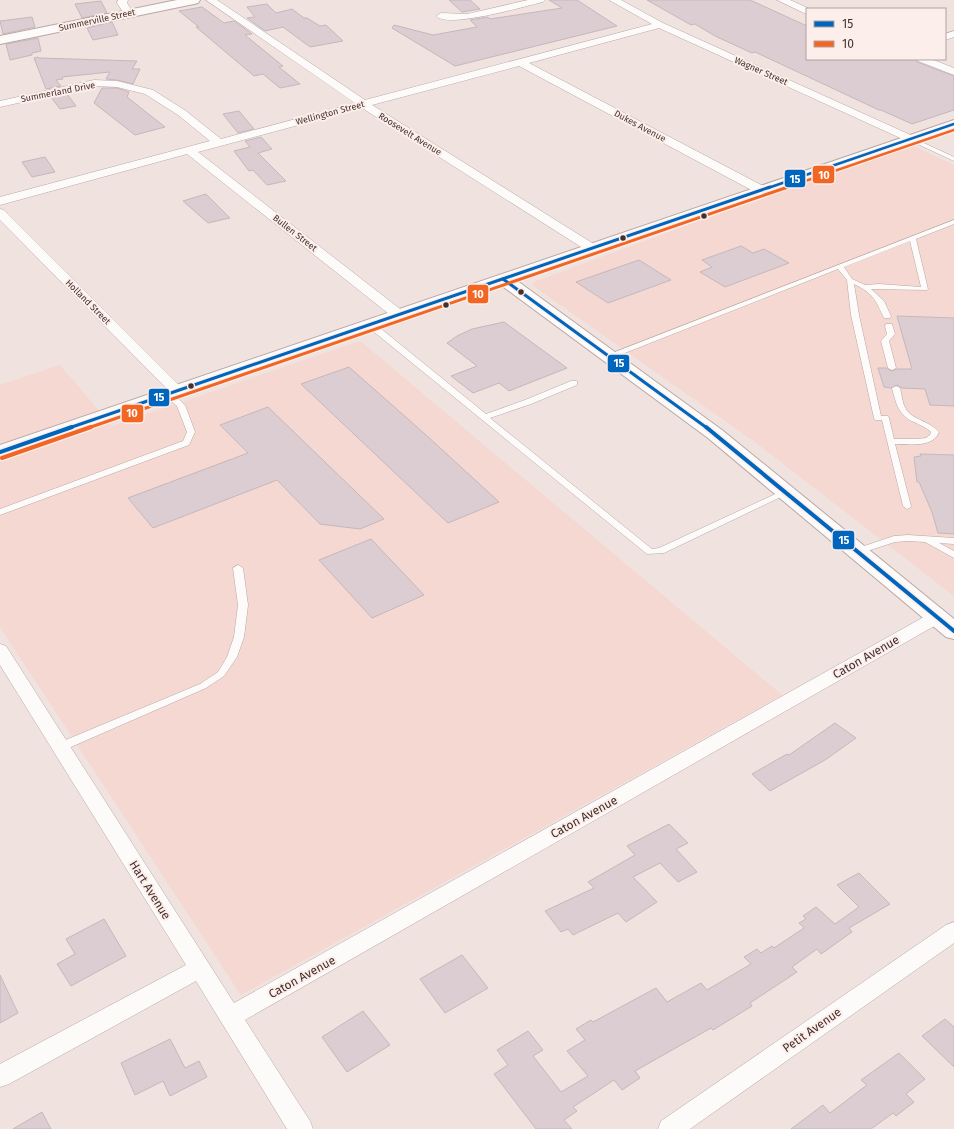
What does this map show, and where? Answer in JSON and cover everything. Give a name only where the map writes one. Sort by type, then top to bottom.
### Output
[{"type":"street","points":[[123,0],[122,3],[128,13]]},
{"type":"street","name":"Summerville Street","points":[[0,40],[194,0]]},
{"type":"street","name":"Roosevelt Avenue","points":[[211,0],[363,104],[593,248]]},
{"type":"street","points":[[441,16],[467,17],[540,0]]},
{"type":"street","name":"Wagner Street","points":[[614,0],[660,25],[911,139]]},
{"type":"street","points":[[782,0],[806,11]]},
{"type":"street","name":"Wellington Street","points":[[0,201],[660,25]]},
{"type":"street","points":[[924,60],[954,72]]},
{"type":"street","name":"Dukes Avenue","points":[[520,62],[761,190]]},
{"type":"street","name":"Summerland Drive","points":[[0,104],[94,83],[117,84],[149,92],[182,112],[220,143]]},
{"type":"street","points":[[0,452],[954,124]]},
{"type":"street","name":"Bullen Street","points":[[190,151],[399,315]]},
{"type":"street","name":"Holland Street","points":[[0,213],[172,393]]},
{"type":"street","points":[[503,279],[715,434],[954,631]]},
{"type":"street","name":"Caton Avenue","points":[[230,1017],[937,617]]},
{"type":"street","name":"Hart Avenue","points":[[0,650],[301,1129]]},
{"type":"street","name":"Petit Avenue","points":[[670,1129],[954,931]]},
{"type":"street","points":[[0,1076],[200,968]]},
{"type":"lane","points":[[911,139],[954,159]]},
{"type":"lane","points":[[609,356],[954,222]]},
{"type":"lane","points":[[865,287],[879,286],[925,290],[913,238]]},
{"type":"lane","points":[[839,267],[844,271],[850,280],[855,315],[878,418],[885,418],[907,506]]},
{"type":"lane","points":[[850,280],[865,287],[880,300],[884,306],[886,316]]},
{"type":"lane","points":[[371,325],[650,552],[661,551],[787,492]]},
{"type":"lane","points":[[889,326],[891,334],[885,341],[892,368]]},
{"type":"lane","points":[[485,417],[528,402],[574,383]]},
{"type":"lane","points":[[891,441],[922,441],[931,439],[934,435],[934,432],[929,425],[912,419],[902,410],[896,388]]},
{"type":"lane","points":[[0,512],[186,443],[191,432],[181,405],[172,393]]},
{"type":"lane","points":[[858,551],[894,539],[908,538],[954,541]]},
{"type":"lane","points":[[927,539],[954,555]]},
{"type":"lane","points":[[60,746],[203,686],[221,674],[232,657],[239,637],[243,605],[238,568]]},
{"type":"shaded area","points":[[913,146],[954,165],[954,596],[755,442],[532,285],[534,282],[715,215]]},
{"type":"shaded area","points":[[360,341],[782,695],[241,995],[0,627],[0,385],[60,365],[112,426]]},
{"type":"building","points":[[449,0],[470,0],[480,9],[462,12]]},
{"type":"building","points":[[549,0],[577,0],[617,26],[455,66],[392,28],[394,25],[433,35],[477,27],[470,20],[488,17],[490,19],[562,8]]},
{"type":"building","points":[[647,0],[750,0],[806,26],[806,60],[916,60],[917,62],[954,76],[954,110],[912,124],[755,52],[752,53],[715,36],[695,24],[691,25]]},
{"type":"building","points":[[101,1],[107,13],[82,18],[75,4]]},
{"type":"building","points":[[267,4],[276,13],[292,9],[304,18],[307,18],[320,26],[326,25],[343,41],[310,47],[283,27],[265,31],[247,18],[255,17],[247,7]]},
{"type":"building","points":[[202,7],[224,23],[234,21],[252,34],[245,35],[283,66],[279,67],[300,84],[280,88],[263,74],[254,76],[179,11]]},
{"type":"building","points":[[32,17],[35,27],[3,34],[0,21]]},
{"type":"building","points":[[112,22],[118,35],[93,40],[87,28]]},
{"type":"building","points":[[38,38],[41,51],[32,53],[32,55],[10,60],[6,44]]},
{"type":"building","points":[[34,58],[137,61],[132,69],[140,69],[133,84],[106,79],[110,72],[62,77],[63,79],[56,80],[61,86],[46,89]]},
{"type":"building","points":[[102,88],[117,88],[129,92],[127,97],[165,127],[135,135],[94,103]]},
{"type":"building","points":[[67,94],[76,106],[60,109],[51,97]]},
{"type":"building","points":[[239,111],[254,129],[238,133],[223,114]]},
{"type":"building","points":[[261,137],[272,149],[258,153],[286,181],[267,185],[253,170],[249,171],[234,151],[250,147],[245,141]]},
{"type":"building","points":[[45,157],[55,172],[32,177],[22,162]]},
{"type":"building","points":[[206,194],[230,218],[208,223],[183,201]]},
{"type":"building","points":[[741,246],[753,253],[764,249],[789,263],[725,287],[700,272],[712,267],[702,260]]},
{"type":"building","points":[[639,260],[671,280],[608,303],[576,282]]},
{"type":"building","points":[[897,316],[954,318],[954,406],[930,405],[925,389],[902,388],[897,385],[891,388],[884,387],[878,368],[886,368],[891,371],[897,369],[912,369]]},
{"type":"building","points":[[504,322],[567,368],[509,391],[499,383],[473,393],[451,376],[477,366],[447,343],[457,336],[472,329]]},
{"type":"building","points":[[349,367],[499,502],[448,523],[301,384]]},
{"type":"building","points":[[268,407],[384,519],[360,529],[320,524],[277,480],[153,528],[128,498],[248,453],[220,425]]},
{"type":"building","points":[[920,454],[954,455],[954,534],[938,533],[932,512],[919,482],[917,482],[914,457],[921,456]]},
{"type":"building","points":[[371,539],[424,595],[372,618],[319,560]]},
{"type":"building","points":[[835,723],[856,738],[825,760],[770,791],[752,774],[787,754],[789,755]]},
{"type":"building","points":[[669,824],[688,843],[676,849],[697,872],[678,882],[660,863],[633,877],[657,902],[626,922],[618,913],[573,935],[568,929],[561,932],[545,911],[594,888],[588,882],[635,855],[627,846]]},
{"type":"building","points":[[859,873],[890,904],[849,928],[852,932],[821,954],[817,949],[792,967],[797,972],[750,1003],[752,1006],[713,1030],[711,1028],[635,1071],[640,1078],[622,1090],[614,1080],[573,1107],[577,1111],[564,1120],[572,1129],[536,1129],[494,1074],[508,1065],[497,1050],[528,1031],[543,1050],[533,1056],[561,1092],[588,1076],[567,1051],[585,1040],[576,1029],[591,1020],[593,1022],[656,988],[667,1002],[701,983],[707,990],[751,964],[744,957],[757,949],[761,953],[772,946],[774,948],[804,928],[799,923],[806,919],[803,916],[816,907],[835,924],[859,907],[837,885]]},
{"type":"building","points":[[104,919],[126,956],[71,986],[57,964],[75,954],[66,939]]},
{"type":"building","points":[[462,955],[488,988],[445,1013],[420,979]]},
{"type":"building","points":[[0,975],[18,1013],[0,1023]]},
{"type":"building","points":[[363,1011],[390,1045],[347,1072],[322,1037]]},
{"type":"building","points":[[945,1019],[954,1027],[954,1067],[922,1036]]},
{"type":"building","points":[[170,1039],[185,1068],[199,1061],[207,1077],[170,1096],[163,1081],[135,1095],[121,1063]]},
{"type":"building","points":[[899,1053],[925,1079],[906,1094],[914,1102],[896,1116],[893,1113],[871,1129],[791,1129],[823,1105],[830,1113],[867,1085],[861,1080]]},
{"type":"building","points":[[42,1112],[51,1129],[13,1129]]},
{"type":"transit line","name":"15","points":[[0,452],[954,124]]},
{"type":"transit line","name":"10","points":[[2,458],[954,130]]},
{"type":"transit line","name":"15","points":[[503,279],[715,434],[954,631]]}]
